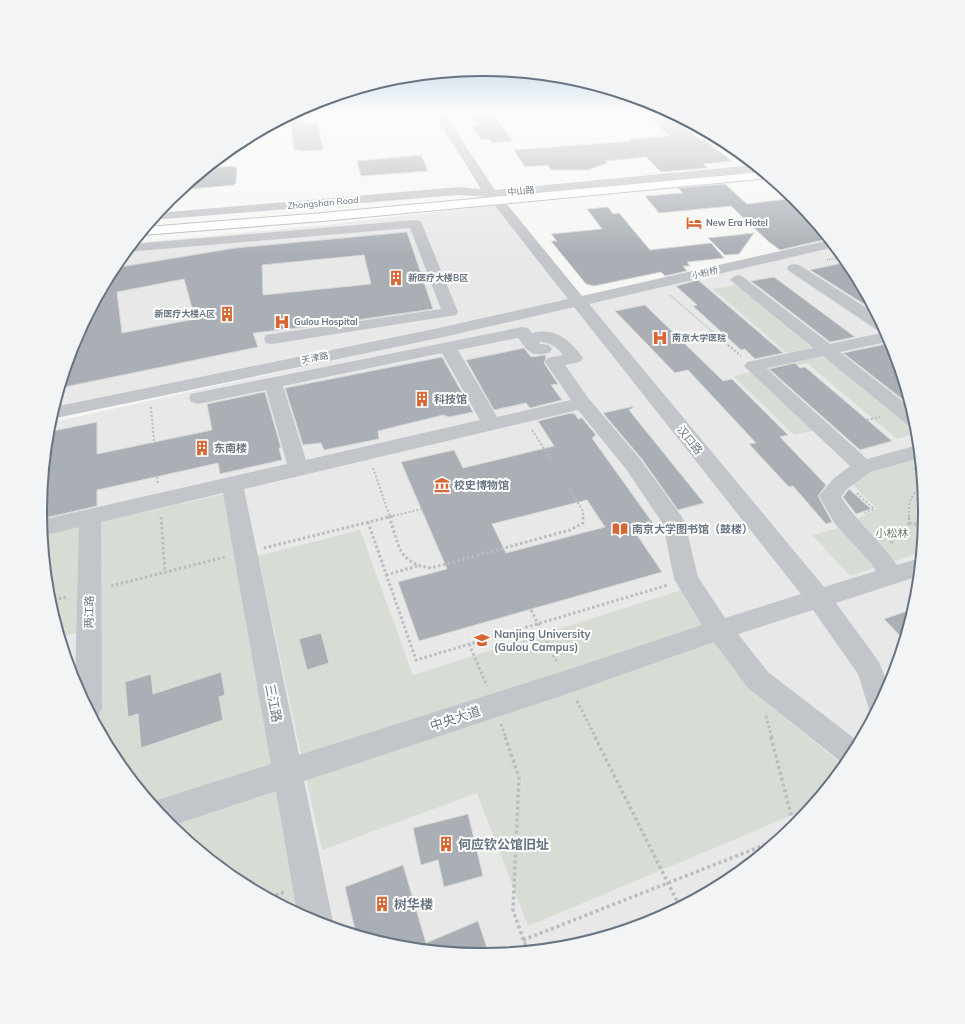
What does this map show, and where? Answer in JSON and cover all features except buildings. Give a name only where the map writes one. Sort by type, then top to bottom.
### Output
[{"type":"main road","points":[[157,223],[491,193],[759,175]]},
{"type":"main road","points":[[151,230],[323,217],[491,193]]},
{"type":"main road","points":[[146,236],[466,207],[491,193]]},
{"type":"street","name":"汉口路","points":[[469,160],[491,193],[819,599],[870,670],[878,695]]},
{"type":"street","points":[[163,216],[459,191],[491,193],[751,169]]},
{"type":"street","points":[[136,248],[415,224],[450,312],[277,338],[291,363]]},
{"type":"street","name":"小粉桥","points":[[579,302],[827,245]]},
{"type":"street","points":[[794,268],[873,320]]},
{"type":"street","points":[[738,280],[907,415]]},
{"type":"street","name":"天津路","points":[[59,413],[579,302]]},
{"type":"street","points":[[55,427],[522,332],[536,350],[543,349],[554,362],[582,403],[633,464],[674,523],[686,579],[719,630],[758,680],[847,750]]},
{"type":"street","points":[[537,337],[550,337],[559,340],[574,358],[554,362]]},
{"type":"street","points":[[863,467],[753,366],[882,338]]},
{"type":"street","points":[[448,348],[492,424]]},
{"type":"street","points":[[273,383],[298,468]]},
{"type":"street","points":[[48,527],[582,403]]},
{"type":"street","points":[[886,566],[843,518],[830,496],[840,484],[863,467],[914,453]]},
{"type":"street","name":"三江路","points":[[232,484],[314,913]]},
{"type":"street","name":"两江路","points":[[88,697],[90,516]]},
{"type":"street","name":"中央大道","points":[[167,812],[567,682],[749,620],[819,599],[886,566],[914,567]]},
{"type":"path","points":[[151,407],[154,442]]},
{"type":"path","points":[[523,416],[552,461]]},
{"type":"path","points":[[368,452],[403,556],[417,566]]},
{"type":"path","points":[[157,477],[165,572]]},
{"type":"path","points":[[386,575],[417,566],[431,568],[570,530],[583,523],[583,511],[569,489]]},
{"type":"path","points":[[886,566],[909,523],[912,495],[917,490]]},
{"type":"path","points":[[368,522],[416,660],[686,579]]},
{"type":"path","points":[[909,523],[918,525]]},
{"type":"path","points":[[56,599],[74,595]]},
{"type":"path","points":[[531,610],[677,901]]},
{"type":"path","points":[[469,644],[494,705],[519,777],[513,910],[525,945]]},
{"type":"path","points":[[758,680],[792,818]]},
{"type":"path","points":[[523,940],[762,846]]},
{"type":"shaded area","name":"Gulou Hospital","points":[[495,205],[574,301],[59,412],[70,372],[92,319],[120,270],[141,242],[327,225]]},
{"type":"shaded area","name":"Nanjing University (Gulou Campus)","points":[[829,248],[845,270],[860,294],[885,345],[895,372],[910,427],[917,484],[918,512],[917,540],[910,597],[895,652],[885,679],[860,730],[845,754],[810,799],[790,820],[748,858],[700,889],[675,903],[595,933],[539,944],[511,947],[482,948],[426,944],[370,933],[343,924],[290,903],[265,889],[217,858],[195,839],[155,799],[120,754],[105,730],[80,679],[70,652],[55,597],[48,540],[47,512],[51,455],[56,421]]},
{"type":"green space","points":[[736,285],[812,348],[787,353],[713,289]]},
{"type":"green space","points":[[827,353],[908,419],[911,435],[897,439],[807,363],[756,375],[816,430],[794,435],[733,376]]},
{"type":"green space","name":"小松林","points":[[914,455],[918,512],[916,554],[850,576],[812,535],[854,524],[859,518],[877,509],[851,483],[865,469]]},
{"type":"green space","points":[[225,494],[299,907],[265,889],[241,874],[217,858],[195,839],[155,799],[137,777],[120,754],[99,719],[100,522]]},
{"type":"green space","points":[[82,524],[81,632],[65,636],[55,597],[48,532]]},
{"type":"green space","points":[[360,530],[413,675],[682,590],[749,688],[839,762],[810,799],[796,813],[528,926],[477,793],[322,850],[258,556]]},
{"type":"place","name":"New Era Hotel","points":[[694,223]]},
{"type":"place","name":"新医疗大楼B区","points":[[396,278]]},
{"type":"place","name":"新医疗大楼A区","points":[[227,314]]},
{"type":"place","name":"Gulou Hospital","points":[[282,322]]},
{"type":"place","name":"南京大学医院","points":[[660,338]]},
{"type":"place","name":"科技馆","points":[[422,399]]},
{"type":"place","name":"东南楼","points":[[202,448]]},
{"type":"place","name":"校史博物馆","points":[[442,485]]},
{"type":"place","name":"南京大学图书馆（鼓楼）","points":[[620,529]]},
{"type":"place","name":"Nanjing University (Gulou Campus)","points":[[482,640]]},
{"type":"place","name":"何应钦公馆旧址","points":[[446,844]]},
{"type":"place","name":"树华楼","points":[[382,904]]}]
